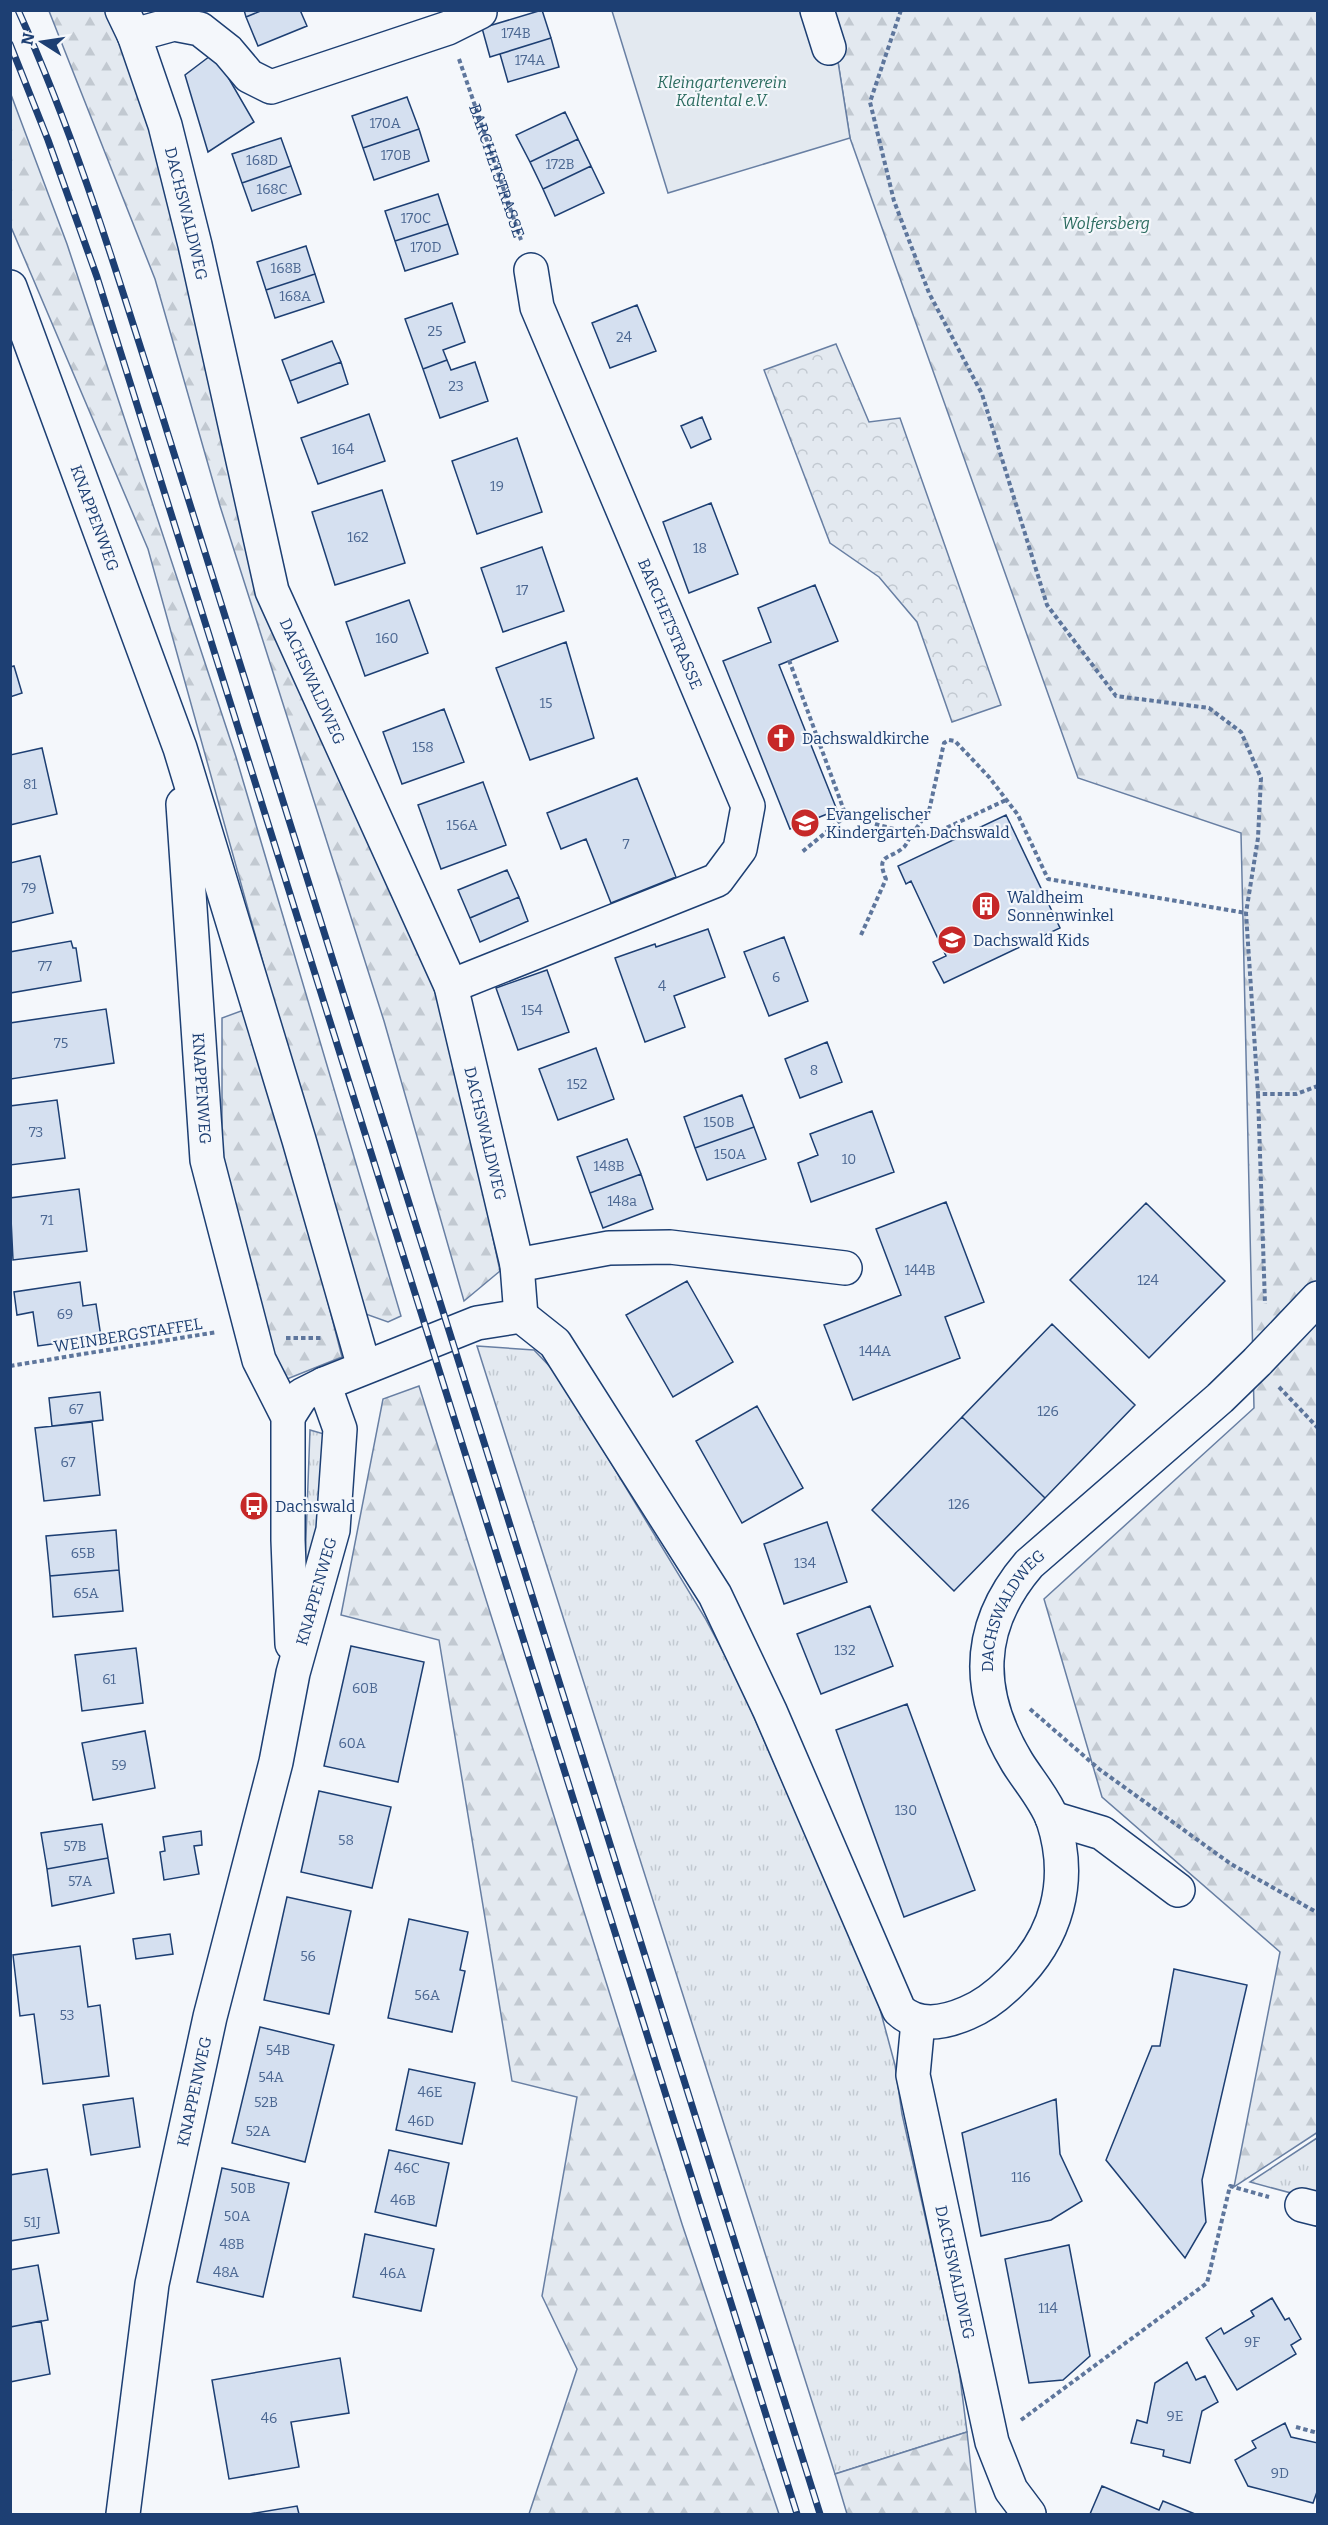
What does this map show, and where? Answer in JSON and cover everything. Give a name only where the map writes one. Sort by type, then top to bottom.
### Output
[{"type":"street","points":[[817,10],[829,48]]},
{"type":"street","name":"DACHSWALDWEG","points":[[480,12],[448,28],[271,87],[249,76],[228,51],[200,29],[174,24],[128,23],[165,125],[195,245],[272,591],[451,986],[518,1265],[521,1316]]},
{"type":"street","name":"BARCHETSTRASSE","points":[[451,986],[717,880],[740,849],[748,806],[537,307],[531,270]]},
{"type":"street","name":"KNAPPENWEG","points":[[10,286],[180,748],[299,1140],[352,1332],[364,1367]]},
{"type":"street","name":"KNAPPENWEG","points":[[180,748],[207,1160],[260,1360],[288,1417],[288,1540],[293,1673]]},
{"type":"street","points":[[518,1265],[609,1248],[670,1247],[845,1268]]},
{"type":"street","name":"DACHSWALDWEG","points":[[1012,2506],[992,2442],[913,2075],[918,2022],[938,2022],[967,2013],[998,1995],[1030,1964],[1045,1941],[1055,1917],[1062,1876],[1059,1847],[1052,1818],[1016,1760],[999,1723],[986,1670],[988,1640],[996,1614],[1010,1587],[1029,1564],[1257,1362],[1317,1298]]},
{"type":"street","points":[[288,1417],[302,1395],[324,1384],[477,1323],[521,1316],[555,1343],[715,1595],[770,1711],[899,2010],[908,2018],[918,2022]]},
{"type":"street","name":"KNAPPENWEG","points":[[123,2514],[152,2284],[210,2017],[276,1762],[293,1673],[333,1530],[340,1429],[324,1384]]},
{"type":"street","points":[[1052,1818],[1102,1833],[1178,1890]]},
{"type":"path","points":[[901,10],[870,102],[894,201],[929,293],[982,394],[1047,605],[1116,696],[1209,708],[1240,732],[1261,778],[1258,838],[1246,913],[1258,1094],[1265,1308]]},
{"type":"path","name":"BARCHETSTRASSE","points":[[472,93],[531,270]]},
{"type":"path","points":[[789,660],[846,816]]},
{"type":"path","points":[[861,936],[886,879],[881,863],[885,857],[904,847],[929,811],[944,743],[949,740],[955,741],[967,753],[1018,814],[1048,879],[1246,913]]},
{"type":"path","points":[[846,816],[912,834],[929,836],[1006,800]]},
{"type":"path","points":[[802,852],[846,816]]},
{"type":"path","points":[[1258,1094],[1296,1094],[1317,1086]]},
{"type":"path","name":"WEINBERGSTAFFEL","points":[[10,1366],[250,1327]]},
{"type":"path","points":[[306,1339],[324,1338]]},
{"type":"path","points":[[1257,1362],[1317,1428]]},
{"type":"path","points":[[1030,1708],[1099,1769],[1231,1864],[1317,1913]]},
{"type":"path","points":[[992,2442],[1207,2283],[1230,2187],[1310,2207]]},
{"type":"path","points":[[1296,2427],[1317,2433]]},
{"type":"green space","points":[[49,11],[110,11],[149,103],[269,591],[439,986],[500,1271],[464,1301],[384,1021],[220,506],[155,279]]},
{"type":"green space","name":"Kleingartenverein Kaltental e.V.","points":[[612,11],[830,11],[850,138],[668,193]]},
{"type":"green space","name":"Wolfersberg","points":[[830,11],[1317,11],[1318,2132],[1234,2187],[1280,1952],[1102,1797],[1044,1599],[1254,1408],[1241,833],[1078,778],[850,138]]},
{"type":"green space","points":[[10,92],[67,244],[236,757],[401,1316],[388,1322],[360,1312],[148,549],[11,227]]},
{"type":"green space","points":[[836,344],[869,422],[900,418],[1001,705],[952,722],[917,622],[879,577],[830,543],[764,370]]},
{"type":"green space","points":[[252,1007],[342,1357],[277,1383],[222,1161],[222,1018]]},
{"type":"green space","points":[[477,1346],[534,1350],[557,1374],[705,1618],[736,1676],[877,1998],[895,2065],[902,2114],[958,2362],[967,2432],[835,2474]]},
{"type":"green space","points":[[419,1386],[682,2224],[779,2514],[529,2514],[577,2369],[542,2296],[577,2097],[512,2081],[439,1640],[341,1615],[383,1399]]},
{"type":"green space","points":[[310,1430],[331,1436],[314,1566],[305,1564]]},
{"type":"green space","points":[[1317,2138],[1317,2200],[1250,2182]]},
{"type":"green space","points":[[967,2432],[976,2514],[847,2514],[835,2474]]},
{"type":"building","points":[[244,10],[263,10],[246,17]]},
{"type":"building","points":[[263,10],[300,10],[307,26],[258,46],[246,17]]},
{"type":"building","points":[[542,10],[551,38],[490,57],[482,28]]},
{"type":"building","points":[[551,38],[559,67],[508,82],[500,54]]},
{"type":"building","points":[[214,53],[254,122],[208,152],[185,75]]},
{"type":"building","points":[[407,97],[419,129],[363,148],[352,116]]},
{"type":"building","points":[[565,112],[578,139],[530,162],[516,135]]},
{"type":"building","points":[[419,129],[429,161],[374,180],[363,148]]},
{"type":"building","points":[[281,138],[291,166],[242,183],[232,154]]},
{"type":"building","points":[[578,139],[591,166],[543,189],[530,162]]},
{"type":"building","points":[[291,166],[301,194],[252,211],[242,183]]},
{"type":"building","points":[[591,166],[604,193],[555,216],[543,189]]},
{"type":"building","points":[[438,194],[448,224],[395,241],[385,211]]},
{"type":"building","points":[[448,224],[458,254],[405,271],[395,241]]},
{"type":"building","points":[[306,246],[315,274],[266,290],[257,262]]},
{"type":"building","points":[[315,274],[324,302],[275,318],[266,290]]},
{"type":"building","points":[[452,303],[465,342],[443,350],[447,360],[423,369],[405,319]]},
{"type":"building","points":[[637,305],[656,351],[610,368],[592,323]]},
{"type":"building","points":[[332,341],[341,362],[290,381],[282,360]]},
{"type":"building","points":[[447,360],[451,370],[475,362],[488,401],[440,418],[423,369]]},
{"type":"building","points":[[341,362],[348,384],[298,403],[290,381]]},
{"type":"building","points":[[369,414],[385,461],[318,484],[301,438]]},
{"type":"building","points":[[702,417],[711,439],[691,448],[681,426]]},
{"type":"building","points":[[517,438],[542,512],[477,534],[452,461]]},
{"type":"building","points":[[382,490],[405,563],[335,585],[312,512]]},
{"type":"building","points":[[711,503],[738,574],[689,593],[663,522]]},
{"type":"building","points":[[542,547],[564,611],[503,632],[481,568]]},
{"type":"building","name":"Dachswaldkirche","points":[[815,585],[838,641],[779,665],[837,810],[790,829],[723,661],[771,642],[758,608]]},
{"type":"building","points":[[409,600],[428,653],[365,676],[346,622]]},
{"type":"building","points":[[566,642],[594,738],[530,760],[496,668]]},
{"type":"building","points":[[14,666],[22,693],[10,697],[10,667]]},
{"type":"building","points":[[444,709],[464,762],[402,784],[383,732]]},
{"type":"building","points":[[42,748],[57,814],[10,825],[10,755]]},
{"type":"building","points":[[637,778],[676,877],[611,903],[586,839],[561,849],[547,813]]},
{"type":"building","points":[[483,782],[506,845],[441,869],[418,805]]},
{"type":"building","name":"Waldheim Sonnenwinkel","points":[[1006,815],[1060,928],[944,983],[933,962],[946,956],[911,881],[906,884],[898,866]]},
{"type":"building","points":[[40,856],[53,913],[10,923],[10,863]]},
{"type":"building","points":[[507,870],[519,897],[470,918],[458,890]]},
{"type":"building","points":[[519,897],[528,921],[480,942],[470,918]]},
{"type":"building","points":[[708,929],[725,977],[674,996],[685,1027],[645,1042],[615,958]]},
{"type":"building","points":[[784,937],[808,1001],[769,1016],[744,952]]},
{"type":"building","points":[[71,941],[73,948],[76,948],[81,981],[10,993],[10,952]]},
{"type":"building","points":[[547,970],[569,1032],[518,1050],[496,988]]},
{"type":"building","points":[[106,1009],[114,1063],[11,1079],[10,1023]]},
{"type":"building","points":[[827,1042],[842,1082],[800,1098],[785,1059]]},
{"type":"building","points":[[596,1048],[614,1099],[558,1120],[539,1069]]},
{"type":"building","points":[[742,1095],[754,1127],[695,1148],[684,1117]]},
{"type":"building","points":[[57,1100],[65,1158],[10,1165],[10,1106]]},
{"type":"building","points":[[872,1111],[894,1172],[811,1202],[798,1163],[818,1155],[810,1134]]},
{"type":"building","points":[[754,1127],[766,1159],[707,1180],[695,1148]]},
{"type":"building","points":[[627,1139],[641,1174],[590,1193],[577,1157]]},
{"type":"building","points":[[641,1174],[653,1209],[603,1228],[590,1193]]},
{"type":"building","points":[[79,1189],[87,1251],[13,1260],[10,1198]]},
{"type":"building","points":[[946,1202],[984,1302],[945,1317],[960,1358],[853,1400],[824,1325],[901,1295],[876,1229]]},
{"type":"building","points":[[1146,1203],[1225,1281],[1149,1358],[1070,1280]]},
{"type":"building","points":[[687,1281],[733,1362],[673,1397],[626,1315]]},
{"type":"building","points":[[80,1282],[83,1306],[96,1304],[101,1337],[38,1346],[33,1312],[17,1315],[14,1292]]},
{"type":"building","points":[[1052,1324],[1135,1405],[1045,1498],[962,1417]]},
{"type":"building","points":[[100,1392],[103,1420],[52,1426],[49,1398]]},
{"type":"building","points":[[757,1406],[803,1488],[742,1523],[696,1441]]},
{"type":"building","points":[[962,1417],[1045,1498],[954,1591],[872,1510]]},
{"type":"building","points":[[92,1422],[100,1495],[44,1501],[35,1428]]},
{"type":"building","points":[[827,1522],[847,1582],[784,1604],[764,1544]]},
{"type":"building","points":[[116,1530],[119,1570],[50,1576],[46,1536]]},
{"type":"building","points":[[119,1570],[123,1611],[53,1617],[50,1576]]},
{"type":"building","points":[[870,1606],[893,1666],[821,1694],[797,1634]]},
{"type":"building","points":[[351,1646],[424,1662],[398,1782],[324,1766]]},
{"type":"building","points":[[136,1648],[143,1703],[82,1711],[75,1655]]},
{"type":"building","points":[[907,1704],[975,1890],[904,1917],[836,1730]]},
{"type":"building","points":[[145,1731],[155,1788],[93,1800],[82,1743]]},
{"type":"building","points":[[319,1791],[391,1807],[372,1888],[301,1872]]},
{"type":"building","points":[[102,1824],[108,1858],[47,1869],[41,1833]]},
{"type":"building","points":[[201,1831],[202,1845],[194,1846],[199,1874],[164,1880],[160,1852],[165,1851],[163,1837]]},
{"type":"building","points":[[108,1858],[114,1893],[52,1906],[47,1869]]},
{"type":"building","points":[[287,1897],[351,1911],[329,2014],[264,2000]]},
{"type":"building","points":[[409,1919],[468,1932],[460,1970],[465,1971],[452,2032],[388,2018]]},
{"type":"building","points":[[170,1934],[173,1954],[136,1959],[133,1939]]},
{"type":"building","points":[[80,1946],[88,2007],[100,2005],[109,2076],[43,2084],[34,2014],[20,2016],[13,1955]]},
{"type":"building","points":[[1174,1969],[1247,1985],[1202,2180],[1206,2222],[1185,2258],[1106,2160],[1152,2046],[1160,2046]]},
{"type":"building","points":[[260,2027],[334,2045],[305,2162],[232,2143]]},
{"type":"building","points":[[409,2069],[475,2083],[462,2144],[396,2130]]},
{"type":"building","points":[[133,2098],[140,2147],[91,2155],[83,2105]]},
{"type":"building","points":[[1056,2099],[1060,2154],[1082,2201],[1051,2220],[981,2236],[962,2133]]},
{"type":"building","points":[[389,2150],[449,2163],[436,2226],[375,2212]]},
{"type":"building","points":[[222,2168],[289,2183],[263,2297],[197,2282]]},
{"type":"building","points":[[47,2169],[59,2233],[10,2241],[10,2175]]},
{"type":"building","points":[[365,2234],[434,2249],[421,2311],[353,2297]]},
{"type":"building","points":[[1069,2245],[1090,2356],[1063,2380],[1029,2383],[1005,2259]]},
{"type":"building","points":[[38,2265],[48,2320],[10,2327],[10,2270]]},
{"type":"building","points":[[1272,2298],[1285,2320],[1289,2318],[1301,2339],[1291,2345],[1296,2354],[1237,2390],[1206,2338],[1221,2328],[1224,2334],[1254,2316],[1251,2311]]},
{"type":"building","points":[[41,2321],[50,2374],[10,2382],[10,2327]]},
{"type":"building","points":[[340,2358],[349,2413],[291,2422],[299,2467],[229,2479],[212,2380]]},
{"type":"building","points":[[1187,2362],[1196,2380],[1205,2376],[1218,2402],[1202,2411],[1190,2463],[1163,2456],[1164,2450],[1131,2443],[1137,2420],[1147,2423],[1155,2383]]},
{"type":"building","points":[[1285,2423],[1291,2437],[1318,2443],[1318,2489],[1313,2503],[1248,2486],[1235,2460],[1256,2448],[1252,2441]]},
{"type":"building","points":[[1102,2486],[1159,2510],[1163,2501],[1195,2514],[1090,2514]]},
{"type":"building","points":[[297,2506],[299,2514],[249,2514]]},
{"type":"railway","points":[[18,10],[78,159],[129,311],[820,2514]]},
{"type":"railway","points":[[10,44],[48,140],[97,277],[797,2514]]},
{"type":"place","name":"Dachswaldkirche","points":[[781,738]]},
{"type":"place","name":"Evangelischer Kindergarten Dachswald","points":[[805,823]]},
{"type":"place","name":"Waldheim Sonnenwinkel","points":[[986,906]]},
{"type":"place","name":"Dachswald Kids","points":[[952,940]]},
{"type":"place","name":"Dachswald","points":[[254,1506]]}]
